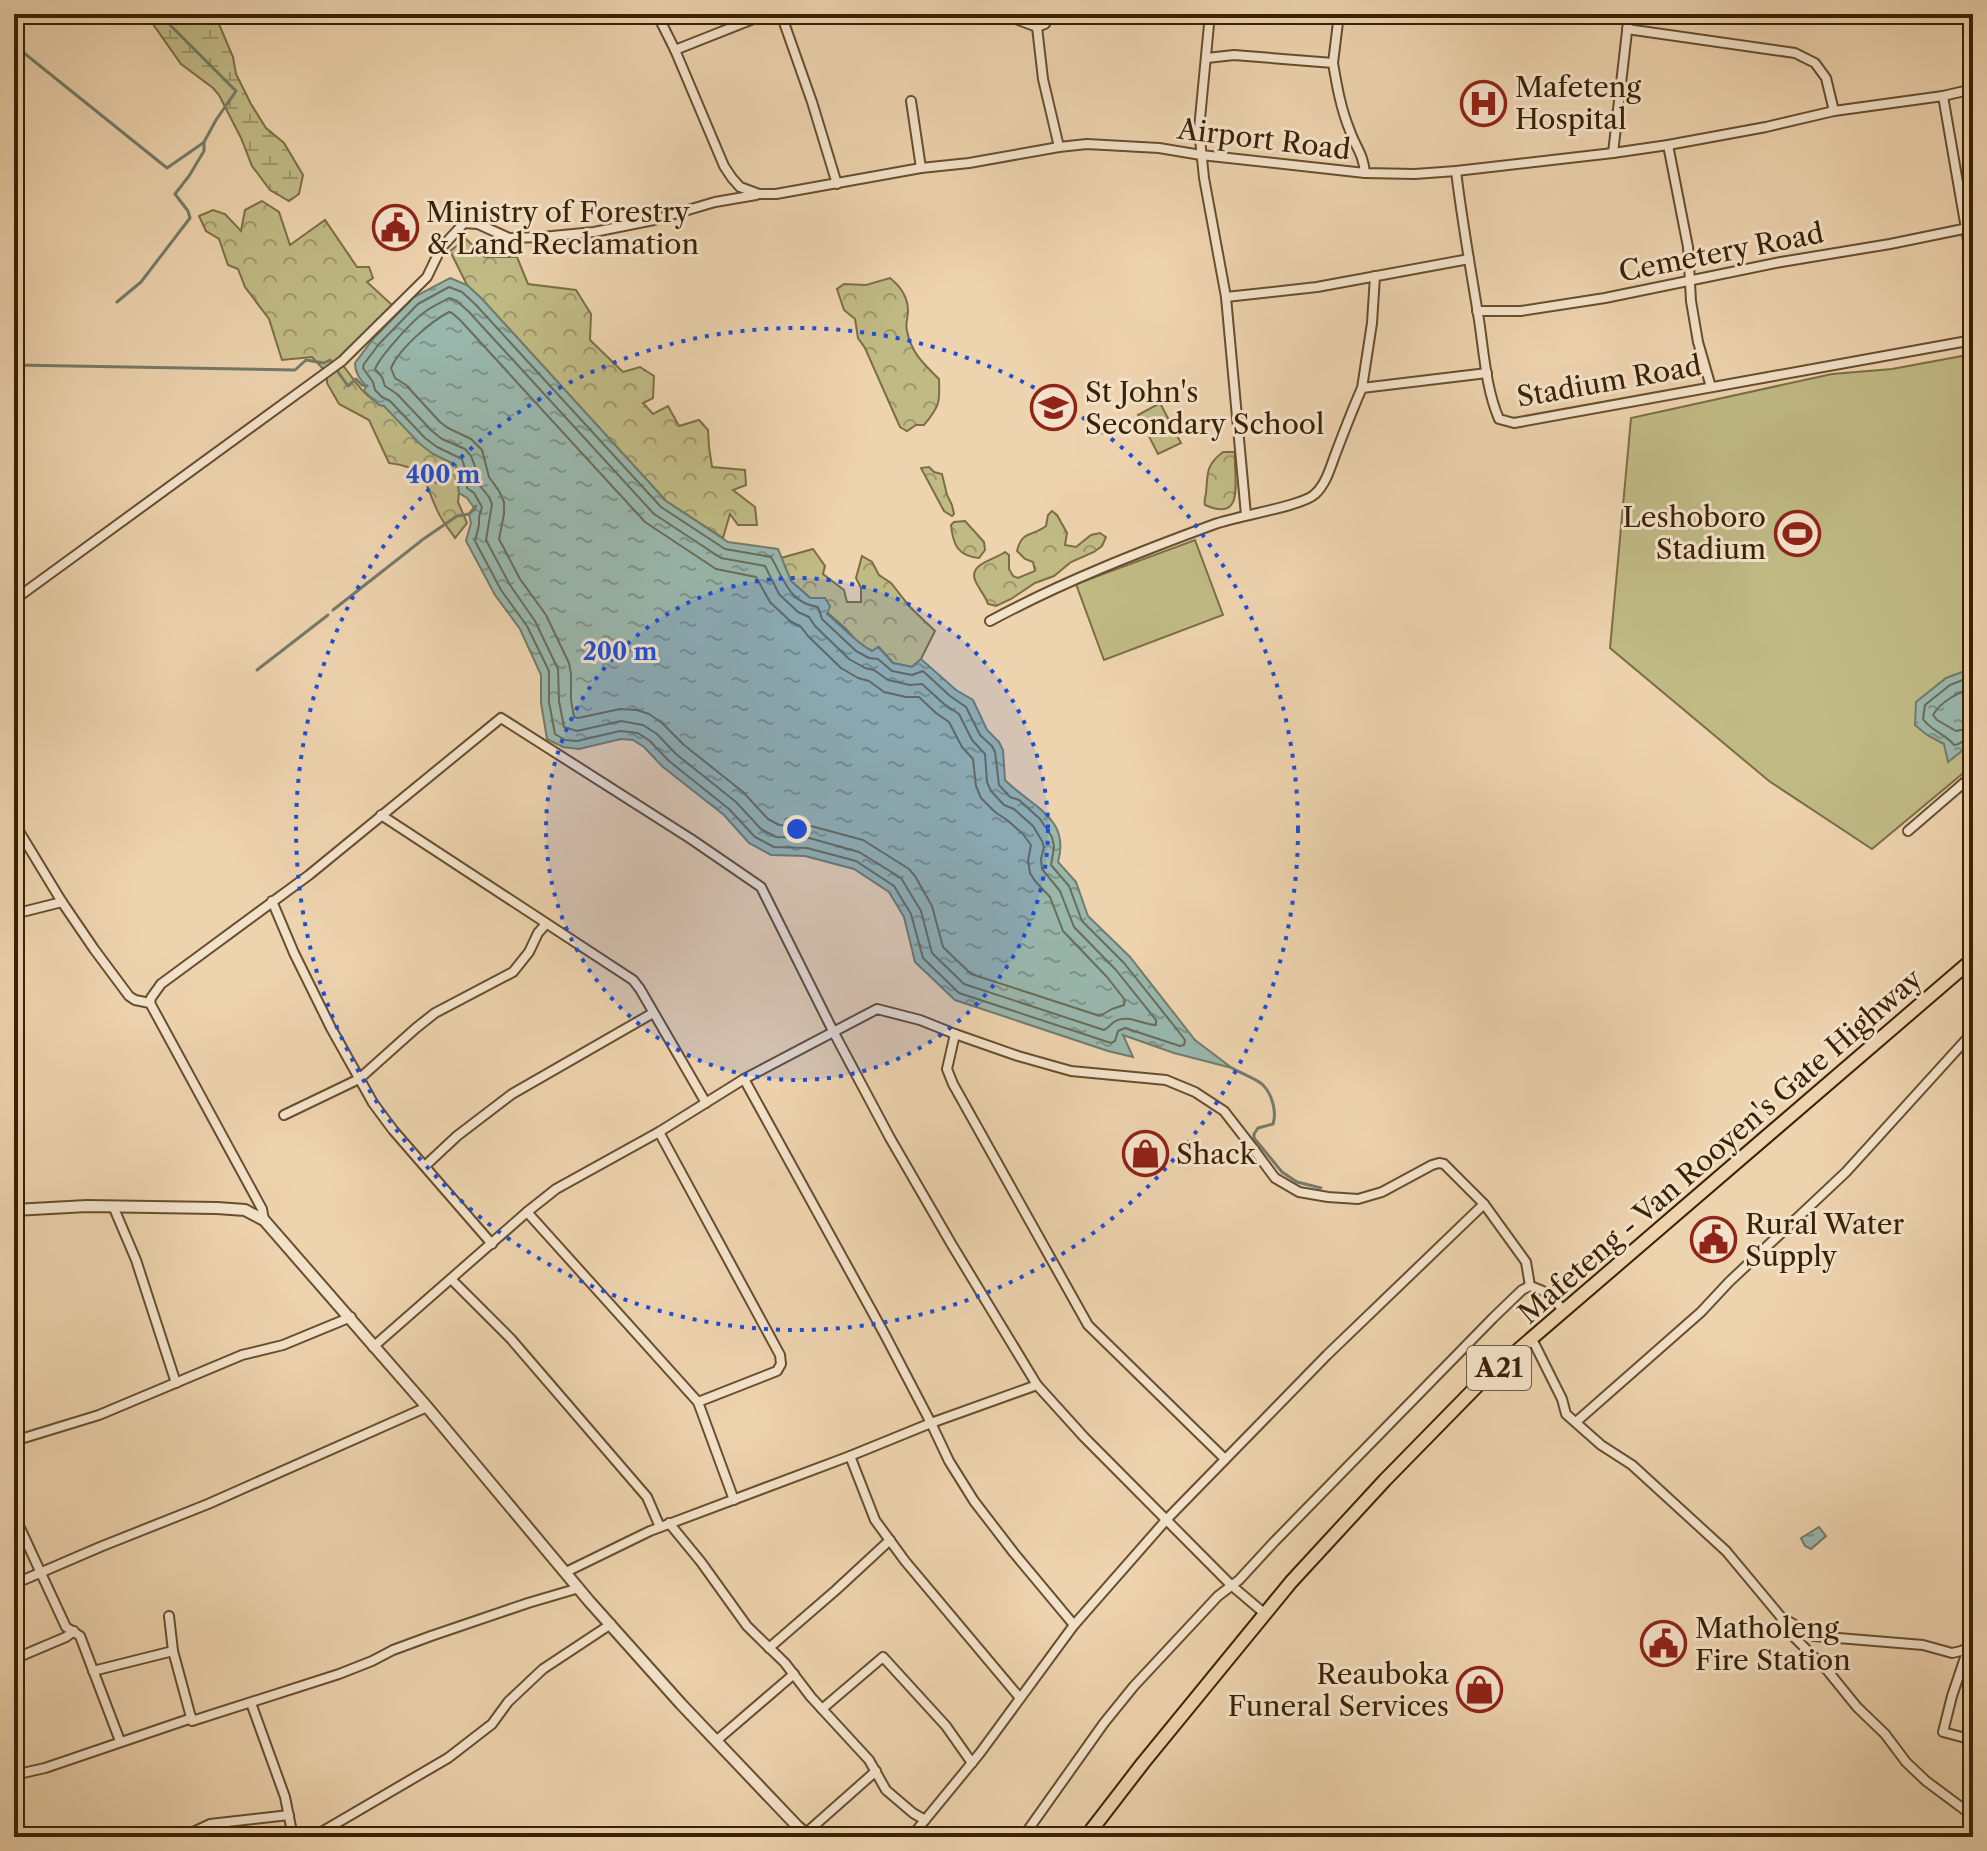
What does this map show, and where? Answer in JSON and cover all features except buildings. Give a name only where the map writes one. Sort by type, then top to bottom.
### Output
[{"type":"main road","name":"Mafeteng - Van Rooyen's Gate Highway","points":[[1086,1837],[1264,1613],[1385,1480],[1482,1381],[1973,959]]},
{"type":"street","points":[[644,14],[658,16],[724,166],[740,187],[759,194]]},
{"type":"street","points":[[675,50],[766,14]]},
{"type":"street","points":[[781,14],[837,184]]},
{"type":"street","points":[[1002,14],[1037,27],[1045,24],[1051,14]]},
{"type":"street","points":[[1210,14],[1199,129],[1226,297],[1246,515]]},
{"type":"street","points":[[1339,14],[1333,63],[1339,99],[1351,135],[1364,157],[1365,173]]},
{"type":"street","points":[[1613,153],[1629,14]]},
{"type":"street","points":[[1037,27],[1043,79],[1059,147]]},
{"type":"street","points":[[1627,29],[1795,53],[1815,63],[1826,78],[1834,111]]},
{"type":"street","points":[[1207,58],[1234,55],[1333,63]]},
{"type":"street","name":"Airport Road","points":[[14,600],[342,361],[427,277],[441,248],[464,223],[478,224],[509,238],[594,232],[759,194],[776,194],[921,168],[1087,144],[1159,148],[1365,173],[1456,171],[1668,145],[1834,111],[1973,89]]},
{"type":"street","points":[[1943,96],[1969,228],[1973,269]]},
{"type":"street","points":[[911,101],[921,168]]},
{"type":"street","points":[[1668,145],[1688,247],[1688,281],[1698,342],[1711,387]]},
{"type":"street","name":"Stadium Road","points":[[1456,171],[1487,373],[1499,419],[1514,423],[1973,340]]},
{"type":"street","name":"Cemetery Road","points":[[1477,311],[1521,311],[1969,228]]},
{"type":"street","points":[[1226,297],[1317,287],[1469,259]]},
{"type":"street","points":[[990,621],[1087,574],[1216,524],[1313,497],[1326,477],[1362,388],[1372,323],[1375,276]]},
{"type":"street","points":[[1362,388],[1487,373]]},
{"type":"street","points":[[264,1220],[262,1209],[150,1003],[151,998],[161,984],[309,875],[501,718],[761,887],[890,1138],[1037,1385],[1084,1437],[1231,1585],[1264,1613]]},
{"type":"street","points":[[1908,831],[1973,775]]},
{"type":"street","points":[[381,815],[633,980],[706,1103]]},
{"type":"street","points":[[15,826],[62,902],[129,996],[150,1003]]},
{"type":"street","points":[[272,901],[331,1028],[373,1103],[492,1244]]},
{"type":"street","points":[[14,914],[62,902]]},
{"type":"street","points":[[284,1115],[359,1079],[435,1013],[513,972],[546,924]]},
{"type":"street","points":[[373,1347],[556,1189],[659,1132],[744,1079],[877,1009],[920,1020],[1018,1056],[1071,1071],[1166,1080],[1195,1092],[1224,1111],[1275,1178],[1299,1192],[1358,1199],[1382,1192],[1439,1163],[1444,1164],[1484,1204],[1526,1262],[1530,1286]]},
{"type":"street","points":[[426,1165],[457,1136],[512,1094],[653,1013]]},
{"type":"street","points":[[1576,1422],[1701,1312],[1846,1172],[1973,1032]]},
{"type":"street","points":[[955,1034],[947,1069],[953,1084],[1088,1325],[1225,1459]]},
{"type":"street","points":[[744,1079],[885,1335],[949,1461],[974,1501],[1074,1625]]},
{"type":"street","points":[[659,1132],[780,1355],[781,1364],[777,1371],[698,1402]]},
{"type":"street","points":[[911,1837],[972,1763],[1074,1625],[1167,1519],[1327,1355],[1484,1204]]},
{"type":"street","points":[[113,1206],[136,1260],[176,1383]]},
{"type":"street","points":[[14,1210],[113,1206],[245,1210],[264,1220],[351,1317],[373,1347],[579,1588],[681,1704],[804,1836],[876,1771]]},
{"type":"street","points":[[527,1212],[698,1402],[734,1500]]},
{"type":"street","points":[[451,1279],[511,1339],[586,1425],[647,1497],[665,1525],[701,1562],[747,1626],[794,1674],[869,1760],[886,1790],[925,1820]]},
{"type":"street","points":[[1023,1837],[1134,1686],[1218,1596],[1239,1580],[1493,1318],[1530,1286],[1545,1291],[1563,1311]]},
{"type":"street","points":[[14,1441],[99,1415],[242,1355],[283,1345],[351,1317]]},
{"type":"street","points":[[1532,1341],[1562,1399],[1566,1414],[1601,1445],[1632,1465],[1726,1551],[1781,1617],[1787,1630],[1885,1734],[1906,1762],[1973,1816]]},
{"type":"street","points":[[566,1572],[665,1525],[1037,1385]]},
{"type":"street","points":[[14,1584],[208,1504],[427,1407]]},
{"type":"street","points":[[850,1456],[875,1520],[1020,1698]]},
{"type":"street","points":[[14,1515],[66,1627],[80,1636],[120,1741]]},
{"type":"street","points":[[769,1648],[890,1540]]},
{"type":"street","points":[[169,1616],[173,1651],[192,1721],[339,1674],[431,1636],[579,1588]]},
{"type":"street","points":[[1781,1617],[1814,1636],[1923,1645],[1952,1653],[1967,1648]]},
{"type":"street","points":[[313,1837],[448,1758],[492,1724],[508,1702],[543,1669],[611,1624]]},
{"type":"street","points":[[14,1659],[74,1631]]},
{"type":"street","points":[[1973,1634],[1943,1732],[1973,1740]]},
{"type":"street","points":[[93,1671],[173,1651]]},
{"type":"street","points":[[822,1709],[883,1657],[946,1726],[972,1763]]},
{"type":"street","points":[[716,1741],[794,1674]]},
{"type":"street","points":[[251,1703],[285,1797],[293,1837]]},
{"type":"street","points":[[14,1775],[45,1768],[192,1718]]},
{"type":"street","points":[[169,1837],[189,1834],[210,1824],[289,1815]]},
{"type":"green space","points":[[143,14],[214,14],[233,57],[236,74],[251,104],[266,128],[284,143],[303,175],[299,194],[289,201],[270,190],[252,166],[219,95],[181,64]]},
{"type":"green space","points":[[262,201],[279,212],[290,245],[325,220],[357,267],[369,267],[373,278],[367,282],[392,305],[340,361],[359,387],[384,406],[433,454],[456,465],[458,502],[467,523],[455,538],[439,514],[422,477],[411,468],[389,463],[369,420],[339,404],[327,383],[327,373],[312,357],[282,360],[269,319],[245,287],[238,269],[228,265],[219,239],[206,231],[199,216],[213,210],[225,214],[241,231],[245,210]]},
{"type":"green space","points":[[466,239],[485,257],[517,257],[528,284],[576,290],[591,314],[590,340],[623,372],[640,367],[654,376],[653,398],[643,403],[653,414],[668,406],[679,426],[699,420],[708,430],[712,467],[745,470],[746,485],[733,490],[755,507],[757,525],[738,525],[730,514],[723,538],[666,501],[467,285],[450,251]]},
{"type":"green space","points":[[890,278],[907,301],[906,328],[912,346],[939,379],[939,399],[933,413],[924,425],[916,425],[907,431],[900,427],[858,338],[855,319],[844,310],[837,289],[844,284],[866,285]]},
{"type":"green space","name":"Leshoboro Stadium","points":[[1973,354],[1973,765],[1872,849],[1769,781],[1610,648],[1631,418],[1832,374],[1892,369]]},
{"type":"green space","points":[[1160,403],[1181,443],[1158,454],[1138,415]]},
{"type":"green space","points":[[1223,452],[1235,452],[1236,485],[1232,503],[1227,508],[1218,509],[1205,505],[1205,500],[1208,470]]},
{"type":"green space","points":[[929,467],[942,474],[952,505],[952,516],[944,511],[921,468]]},
{"type":"green space","points":[[1052,511],[1067,533],[1065,545],[1076,547],[1091,535],[1100,533],[1106,537],[1102,546],[1011,599],[996,606],[988,604],[975,580],[976,570],[1005,552],[1009,555],[1009,569],[1013,576],[1018,578],[1035,571],[1033,562],[1017,551],[1025,537],[1046,526]]},
{"type":"green space","points":[[965,521],[984,542],[985,550],[979,558],[966,555],[955,544],[951,525]]},
{"type":"green space","points":[[1195,540],[1223,615],[1104,660],[1076,584]]},
{"type":"green space","points":[[813,549],[825,566],[823,574],[844,590],[847,602],[861,602],[861,588],[856,578],[862,556],[872,562],[879,575],[891,583],[935,631],[921,659],[912,667],[893,663],[879,647],[872,651],[860,645],[791,581],[781,558]]},
{"type":"water","points":[[450,278],[467,285],[482,299],[666,501],[728,542],[778,549],[791,581],[810,598],[825,598],[830,606],[827,614],[860,643],[872,651],[878,647],[893,663],[912,667],[921,659],[956,690],[973,700],[987,730],[1003,750],[1005,780],[1054,823],[1059,834],[1058,862],[1076,882],[1088,916],[1130,957],[1195,1040],[1232,1068],[1174,1053],[1123,1035],[1133,1057],[1108,1051],[955,1000],[915,962],[904,917],[889,892],[854,869],[805,856],[771,855],[749,843],[724,815],[633,740],[621,739],[579,749],[563,747],[547,739],[541,703],[541,675],[520,629],[495,595],[466,541],[471,523],[469,514],[475,509],[459,493],[456,465],[420,444],[384,406],[364,391],[366,386],[356,370],[355,363],[373,339],[414,297]]},
{"type":"water","points":[[1969,662],[1973,664],[1973,742],[1948,762],[1944,744],[1915,725],[1916,702],[1946,678],[1965,671]]},
{"type":"water","points":[[1819,1527],[1826,1536],[1811,1549],[1805,1546],[1801,1538]]},
{"type":"waterway","points":[[117,302],[141,282],[190,218],[175,194],[204,151],[204,142],[236,91],[159,14]]},
{"type":"waterway","points":[[14,45],[167,168],[203,143]]},
{"type":"waterway","points":[[14,365],[295,370],[306,360],[324,363]]},
{"type":"waterway","points":[[326,362],[330,360],[332,363]]},
{"type":"waterway","points":[[338,372],[348,386],[356,379],[367,386]]},
{"type":"waterway","points":[[422,540],[457,516],[469,514],[476,506]]},
{"type":"waterway","points":[[333,610],[421,541]]},
{"type":"waterway","points":[[257,670],[328,615]]},
{"type":"waterway","points":[[1232,1068],[1263,1085],[1273,1103],[1273,1124],[1258,1128],[1254,1138],[1282,1172],[1297,1182],[1321,1188]]},
{"type":"place","name":"Mafeteng Hospital","points":[[1484,103]]},
{"type":"place","name":"Ministry of Forestry & Land Reclamation","points":[[395,228]]},
{"type":"place","name":"St John's Secondary School","points":[[1054,408]]},
{"type":"place","name":"Leshoboro Stadium","points":[[1797,533]]},
{"type":"place","name":"Shack","points":[[1145,1154]]},
{"type":"place","name":"Rural Water Supply","points":[[1714,1240]]},
{"type":"place","name":"Matholeng Fire Station","points":[[1664,1644]]},
{"type":"place","name":"Reauboka Funeral Services","points":[[1480,1690]]}]
